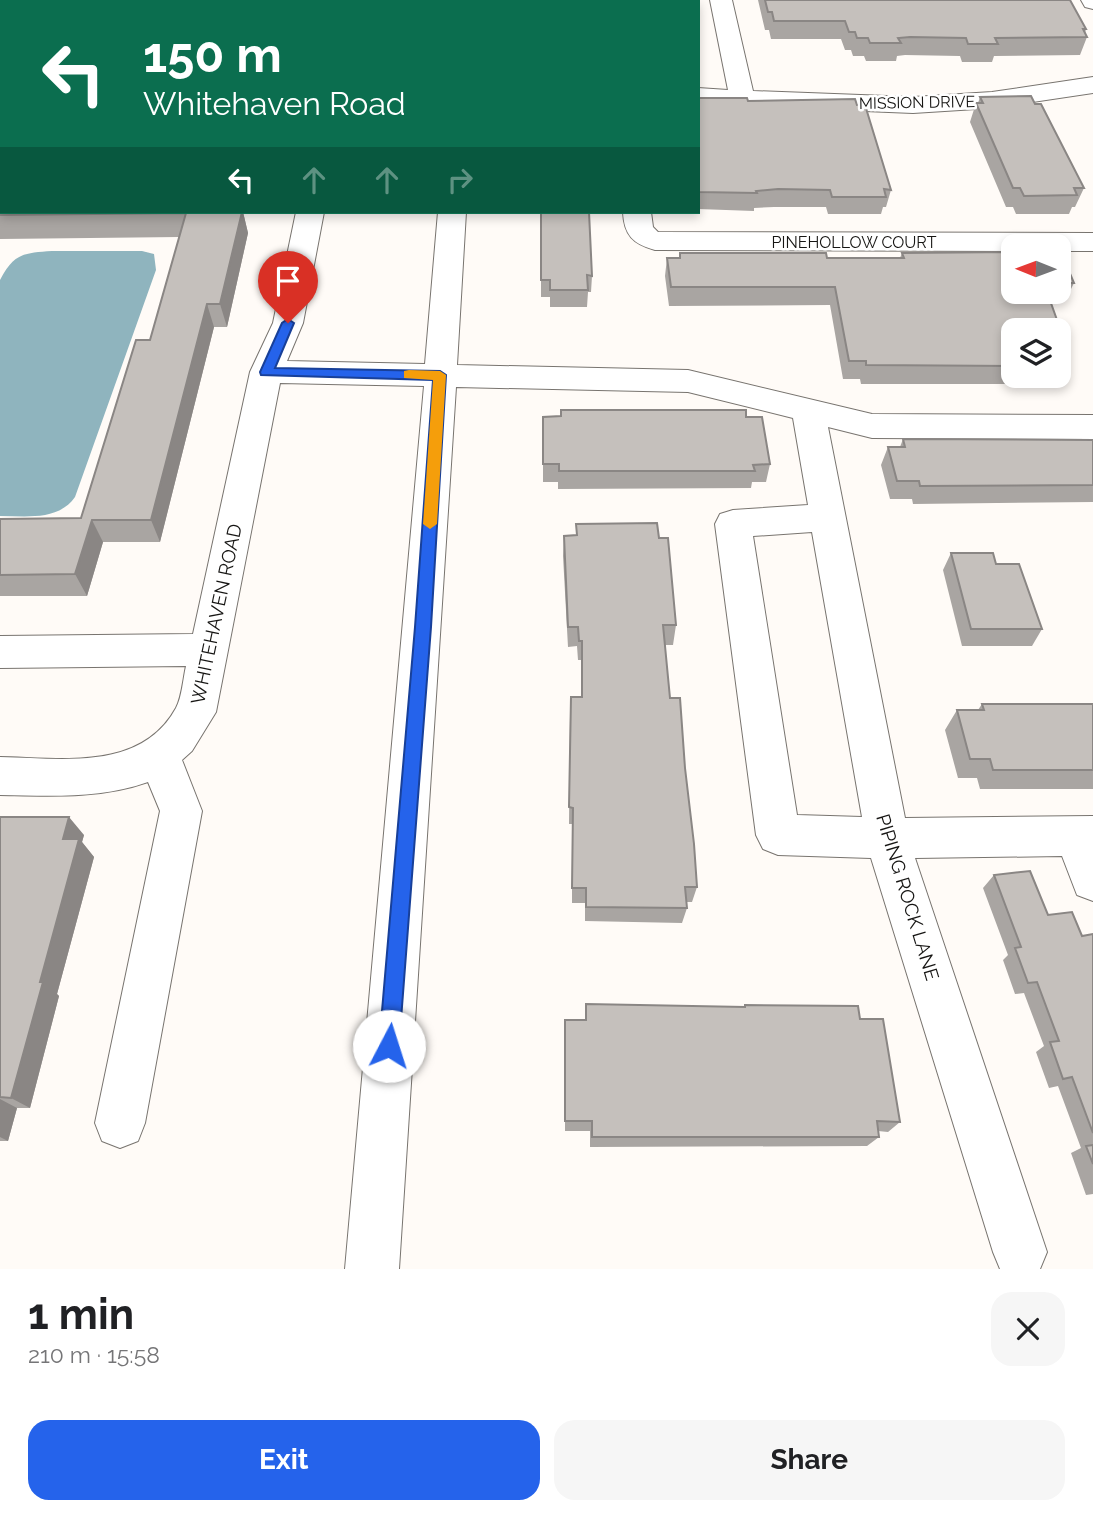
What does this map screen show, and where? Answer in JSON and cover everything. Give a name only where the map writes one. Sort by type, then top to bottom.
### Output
[{"type":"street","points":[[720,0],[742,96]]},
{"type":"street","name":"MISSION DRIVE","points":[[700,96],[913,105],[992,100],[1093,85]]},
{"type":"street","name":"WHITEHAVEN ROAD","points":[[155,760],[179,740],[197,712],[266,372],[288,323],[310,214]]},
{"type":"street","points":[[372,1269],[423,627],[452,214]]},
{"type":"street","name":"PINEHOLLOW COURT","points":[[637,214],[638,230],[642,236],[659,242],[1093,242]]},
{"type":"street","points":[[266,372],[688,381],[872,426],[1093,427]]},
{"type":"street","name":"PIPING ROCK LANE","points":[[808,410],[887,838],[1020,1252]]},
{"type":"street","points":[[828,517],[733,524],[778,835],[887,838],[1085,836],[1093,880]]},
{"type":"street","points":[[0,652],[209,650]]},
{"type":"street","points":[[0,776],[107,776],[136,769],[155,760],[168,774],[181,811],[120,1123]]},
{"type":"water","points":[[52,251],[142,251],[154,254],[156,270],[75,497],[68,505],[51,514],[0,516],[0,280],[15,259]]},
{"type":"building","points":[[765,0],[1070,0],[1086,29],[1083,29],[1087,37],[995,38],[998,44],[968,44],[966,38],[910,37],[898,38],[901,43],[870,43],[868,38],[857,38],[855,32],[849,32],[845,21],[774,21]]},
{"type":"building","points":[[1031,96],[1035,104],[1041,104],[1084,188],[1074,188],[1077,195],[1024,196],[1020,188],[1013,188],[976,103],[983,103],[980,97]]},
{"type":"building","points":[[700,98],[747,98],[748,101],[855,99],[857,105],[865,105],[891,190],[884,189],[886,197],[832,197],[830,190],[778,189],[756,191],[757,193],[700,192]]},
{"type":"building","points":[[0,214],[93,214],[0,215]]},
{"type":"building","points":[[186,214],[242,214],[220,304],[207,304],[151,520],[92,520],[75,574],[0,575],[0,519],[81,518],[136,340],[150,340]]},
{"type":"building","points":[[541,214],[589,214],[592,276],[587,275],[588,290],[550,290],[550,280],[541,280]]},
{"type":"building","points":[[1001,252],[1001,304],[1051,304],[1056,318],[1001,318],[1001,366],[866,365],[866,361],[849,361],[835,287],[671,287],[667,258],[680,258],[680,253],[826,253],[827,258],[904,258],[902,253]]},
{"type":"building","points":[[561,410],[746,410],[746,417],[762,417],[770,464],[753,465],[755,471],[559,471],[559,464],[543,464],[543,417],[561,416]]},
{"type":"building","points":[[903,439],[1093,440],[1093,485],[920,486],[919,481],[897,481],[888,447],[905,447]]},
{"type":"building","points":[[657,523],[659,538],[668,538],[676,625],[663,625],[670,698],[680,698],[697,887],[685,887],[687,908],[586,907],[586,888],[572,888],[573,808],[569,807],[571,697],[582,697],[582,641],[579,641],[578,627],[568,627],[564,536],[577,535],[576,524]]},
{"type":"building","points":[[951,553],[993,553],[996,564],[1019,564],[1042,629],[971,629]]},
{"type":"building","points":[[982,704],[1093,704],[1093,770],[993,770],[990,759],[970,759],[957,710],[984,710]]},
{"type":"building","points":[[0,817],[69,817],[63,839],[79,839],[11,1098],[0,1097]]},
{"type":"building","points":[[1030,871],[1048,915],[1072,912],[1082,936],[1093,934],[1093,1133],[1072,1077],[1063,1079],[1050,1042],[1059,1041],[1037,982],[1028,983],[1015,948],[1021,947],[994,875]]},
{"type":"building","points":[[586,1004],[858,1006],[860,1019],[883,1019],[900,1122],[877,1121],[879,1137],[592,1137],[592,1121],[565,1121],[565,1020],[586,1020]]},
{"type":"building","points":[[1093,1145],[1093,1164],[1086,1146]]},
{"type":"slow traffic","points":[[409,375],[440,375],[430,524]]},
{"type":"route","points":[[288,323],[266,372],[440,375],[423,627],[389,1046]]}]
